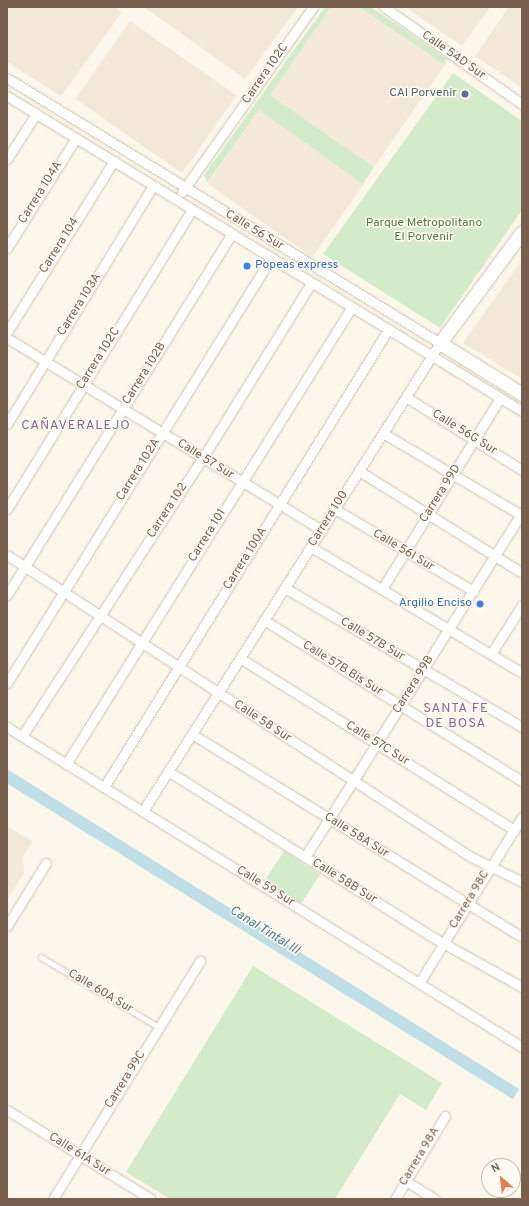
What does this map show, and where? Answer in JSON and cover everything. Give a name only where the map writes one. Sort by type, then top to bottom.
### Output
[{"type":"street","name":"Carrera 102C","points":[[176,200],[313,7]]},
{"type":"street","name":"Calle 54D Sur","points":[[384,7],[522,104]]},
{"type":"street","name":"Calle 56 Sur","points":[[7,78],[522,394]]},
{"type":"street","name":"Calle 56 Sur","points":[[7,96],[431,357],[522,411]]},
{"type":"street","points":[[7,159],[36,114]]},
{"type":"street","name":"Carrera 104A","points":[[7,248],[76,138]]},
{"type":"street","name":"Carrera 104","points":[[7,332],[114,161]]},
{"type":"street","name":"Carrera 103A","points":[[7,424],[153,186]]},
{"type":"street","name":"Carrera 102C","points":[[7,509],[192,209]]},
{"type":"street","name":"Carrera 102B","points":[[7,596],[232,234]]},
{"type":"street","name":"Carrera 100","points":[[143,811],[440,343],[521,237]]},
{"type":"street","name":"Carrera 102A","points":[[7,683],[271,258]]},
{"type":"street","name":"Carrera 102","points":[[22,736],[202,459],[311,283]]},
{"type":"street","name":"Carrera 101","points":[[66,764],[351,308]]},
{"type":"street","name":"Carrera 100A","points":[[104,787],[388,330]]},
{"type":"street","name":"Calle 57 Sur","points":[[7,338],[241,483],[322,530]]},
{"type":"street","name":"Calle 56G Sur","points":[[406,397],[475,438],[522,470]]},
{"type":"street","name":"Carrera 99D","points":[[382,589],[500,398]]},
{"type":"street","points":[[383,433],[521,514]]},
{"type":"street","points":[[359,471],[428,515],[496,555],[522,573]]},
{"type":"street","name":"Calle 56I Sur","points":[[335,509],[405,553],[473,591]]},
{"type":"street","name":"Carrera 99B","points":[[305,857],[521,514]]},
{"type":"street","points":[[311,547],[522,673]]},
{"type":"street","name":"Calle 58 Sur","points":[[7,556],[179,666],[353,782],[471,857],[492,865],[522,882]]},
{"type":"street","name":"Calle 57B Sur","points":[[285,588],[522,727]]},
{"type":"street","points":[[491,654],[522,605]]},
{"type":"street","name":"Calle 57B Bis Sur","points":[[264,620],[522,781]]},
{"type":"street","name":"Calle 57C Sur","points":[[240,658],[514,830]]},
{"type":"street","name":"Calle 59 Sur","points":[[7,727],[522,1047]]},
{"type":"street","name":"Calle 58A Sur","points":[[192,734],[329,820],[522,937]]},
{"type":"street","name":"Calle 58B Sur","points":[[168,772],[444,942],[522,987]]},
{"type":"street","name":"Carrera 98C","points":[[419,983],[522,817]]},
{"type":"street","points":[[7,926],[46,863]]},
{"type":"street","name":"Carrera 99C","points":[[53,1199],[200,961]]},
{"type":"street","name":"Calle 61A Sur","points":[[7,1110],[151,1199]]},
{"type":"street","name":"Carrera 98A","points":[[395,1199],[445,1116]]},
{"type":"street","points":[[406,1181],[435,1199]]},
{"type":"lane","name":"Calle 60A Sur","points":[[41,957],[159,1027]]},
{"type":"shaded area","points":[[7,7],[114,7],[122,12],[61,96],[7,62]]},
{"type":"shaded area","points":[[144,7],[298,7],[245,79]]},
{"type":"shaded area","points":[[331,7],[359,7],[445,65],[374,167],[270,95]]},
{"type":"shaded area","points":[[405,7],[490,7],[462,46]]},
{"type":"shaded area","points":[[509,7],[522,7],[522,88],[475,56]]},
{"type":"shaded area","points":[[130,21],[236,96],[182,173],[76,99]]},
{"type":"shaded area","points":[[259,110],[364,183],[312,257],[207,184]]},
{"type":"shaded area","points":[[522,260],[522,379],[463,343]]},
{"type":"shaded area","points":[[7,826],[32,841],[23,857],[24,873],[7,900]]},
{"type":"green space","points":[[325,7],[331,7],[270,95],[374,167],[363,184],[259,110],[207,183],[204,175]]},
{"type":"green space","points":[[359,7],[371,7],[446,58],[445,65]]},
{"type":"green space","name":"Parque Metropolitano El Porvenir","points":[[453,73],[522,121],[522,210],[440,328],[323,254]]},
{"type":"green space","points":[[284,851],[320,874],[300,905],[264,881]]},
{"type":"green space","points":[[253,966],[442,1083],[426,1110],[400,1094],[335,1199],[170,1199],[126,1172]]},
{"type":"water","name":"Canal Tintal III","points":[[7,769],[519,1089],[513,1099],[7,783]]},
{"type":"building","name":"CAI Porvenir","points":[[464,87],[472,93],[467,101],[459,95]]},
{"type":"place","name":"CAI Porvenir","points":[[465,94]]},
{"type":"place","name":"Popeas express","points":[[247,266]]},
{"type":"place","name":"Argilio Enciso","points":[[480,604]]},
{"type":"district","name":"CAÑAVERALEJO","points":[[76,426]]},
{"type":"district","name":"SANTA FE DE BOSA","points":[[456,718]]}]
